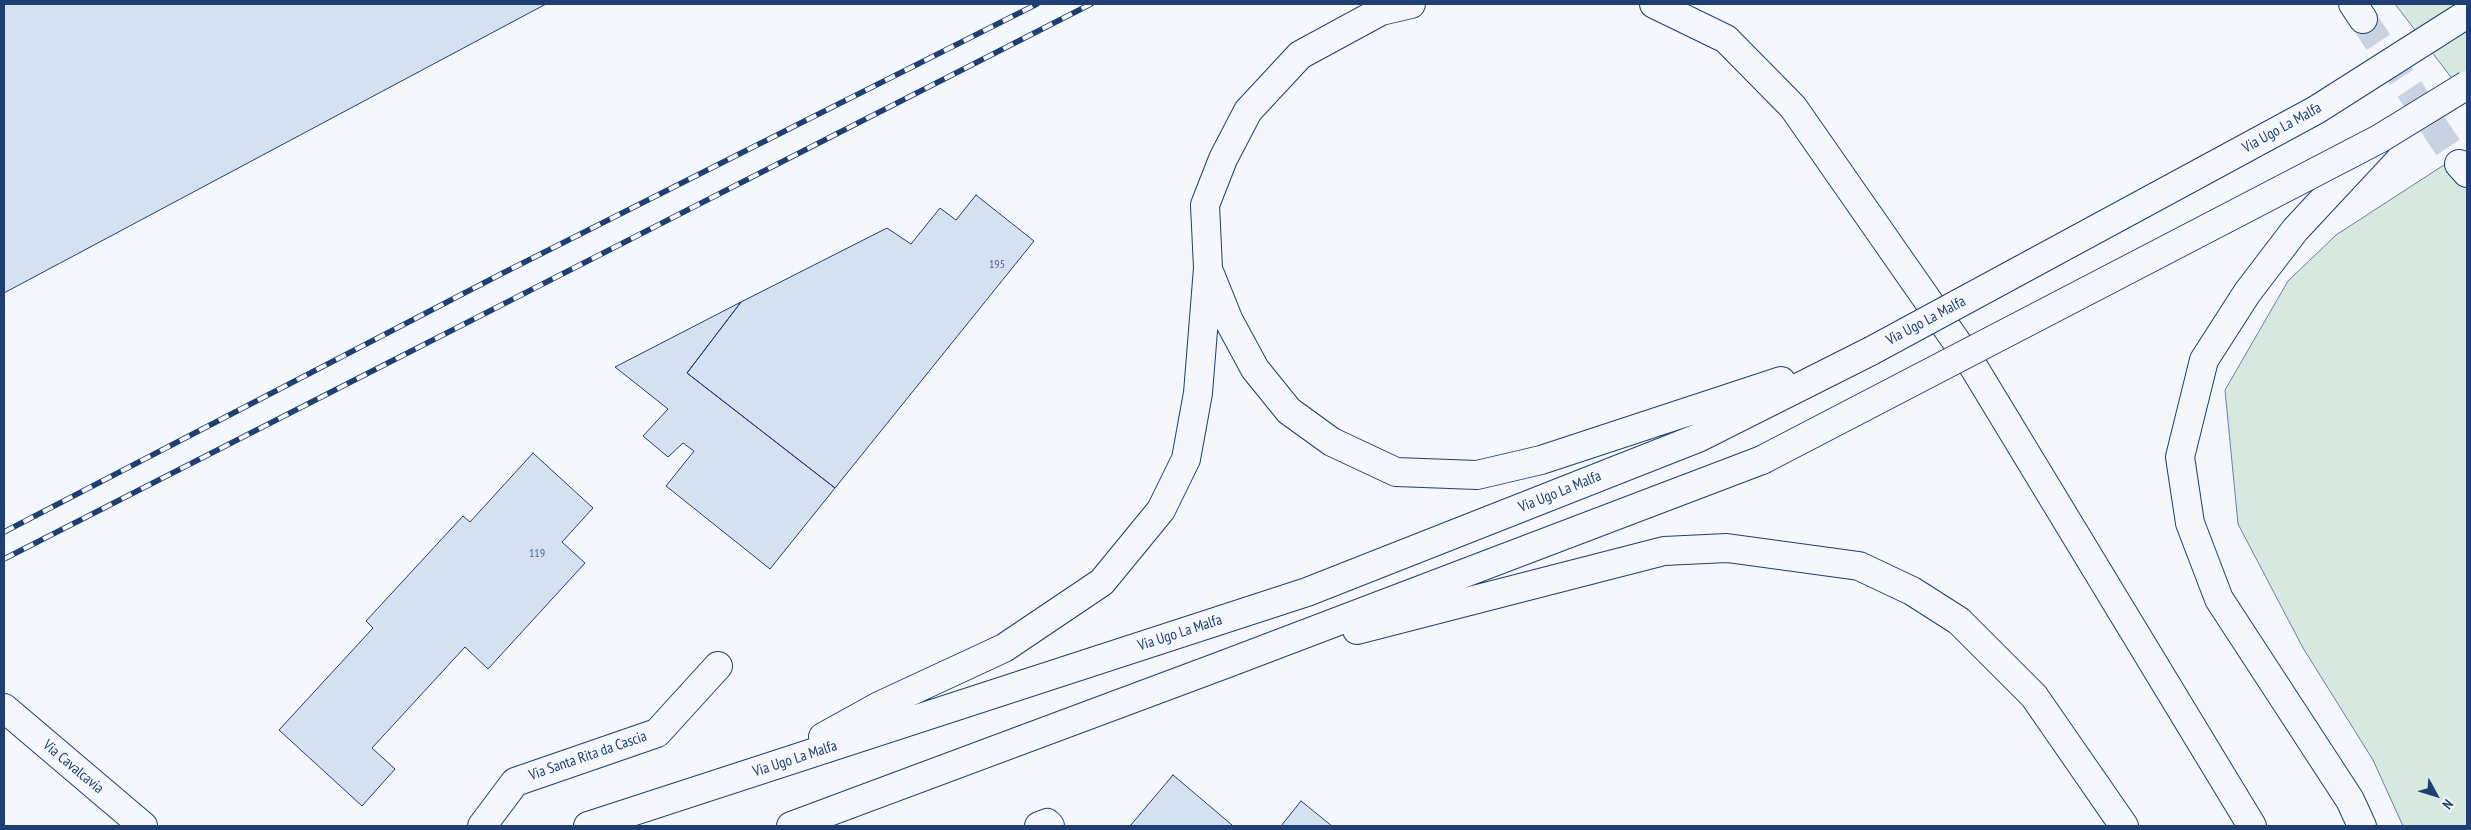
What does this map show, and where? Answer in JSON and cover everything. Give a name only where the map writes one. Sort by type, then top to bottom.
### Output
[{"type":"main road","points":[[763,769],[879,706],[1004,648],[1102,582],[1160,510],[1186,459],[1198,393],[1208,268],[1205,205],[1223,160],[1248,111],[1300,55],[1381,11],[1411,4]]},
{"type":"main road","points":[[1654,4],[1726,39],[1793,107],[1970,361],[2252,826]]},
{"type":"main road","name":"Via Ugo La Malfa","points":[[588,826],[1307,592],[1698,438],[1871,351],[2316,110],[2467,14]]},
{"type":"main road","points":[[791,826],[1223,665],[1762,460],[2379,139],[2467,85]]},
{"type":"main road","points":[[2362,826],[2350,800],[2219,599],[2190,523],[2180,456],[2204,360],[2248,293],[2295,230],[2379,139]]},
{"type":"main road","points":[[1208,268],[1229,321],[1255,369],[1290,411],[1332,442],[1396,472],[1477,475],[1541,460],[1871,351]]},
{"type":"main road","points":[[1223,665],[1664,550],[1727,548],[1859,566],[1912,591],[1959,621],[2034,696],[2124,826]]},
{"type":"main road","name":"Via Santa Rita da Cascia","points":[[482,826],[515,782],[657,733],[718,666]]},
{"type":"main road","name":"Via Cavalcavia","points":[[4,708],[143,826]]},
{"type":"main road","points":[[1039,826],[1047,823],[1050,826]]},
{"type":"shaded area","points":[[2395,4],[2467,4],[2467,98]]},
{"type":"shaded area","points":[[2467,150],[2467,826],[2403,826],[2373,760],[2303,648],[2238,524],[2225,390],[2288,281],[2336,235]]},
{"type":"building","points":[[4,4],[546,4],[4,293]]},
{"type":"building","points":[[976,195],[1034,241],[835,488],[687,373],[741,302],[887,228],[911,244],[940,208],[956,220]]},
{"type":"building","points":[[741,302],[687,373],[835,488],[770,569],[666,486],[694,451],[683,443],[668,457],[643,436],[668,409],[615,367]]},
{"type":"building","points":[[533,453],[593,508],[562,542],[585,563],[488,669],[465,647],[372,748],[395,769],[362,806],[279,730],[373,628],[366,621],[463,516],[470,522]]},
{"type":"building","points":[[1173,775],[1232,825],[1130,826]]},
{"type":"building","points":[[1301,801],[1332,826],[1281,826]]},
{"type":"tunnel","points":[[2363,19],[2459,164]]},
{"type":"railway","points":[[4,532],[503,273],[1037,4]]},
{"type":"railway","points":[[4,559],[1091,4]]}]
